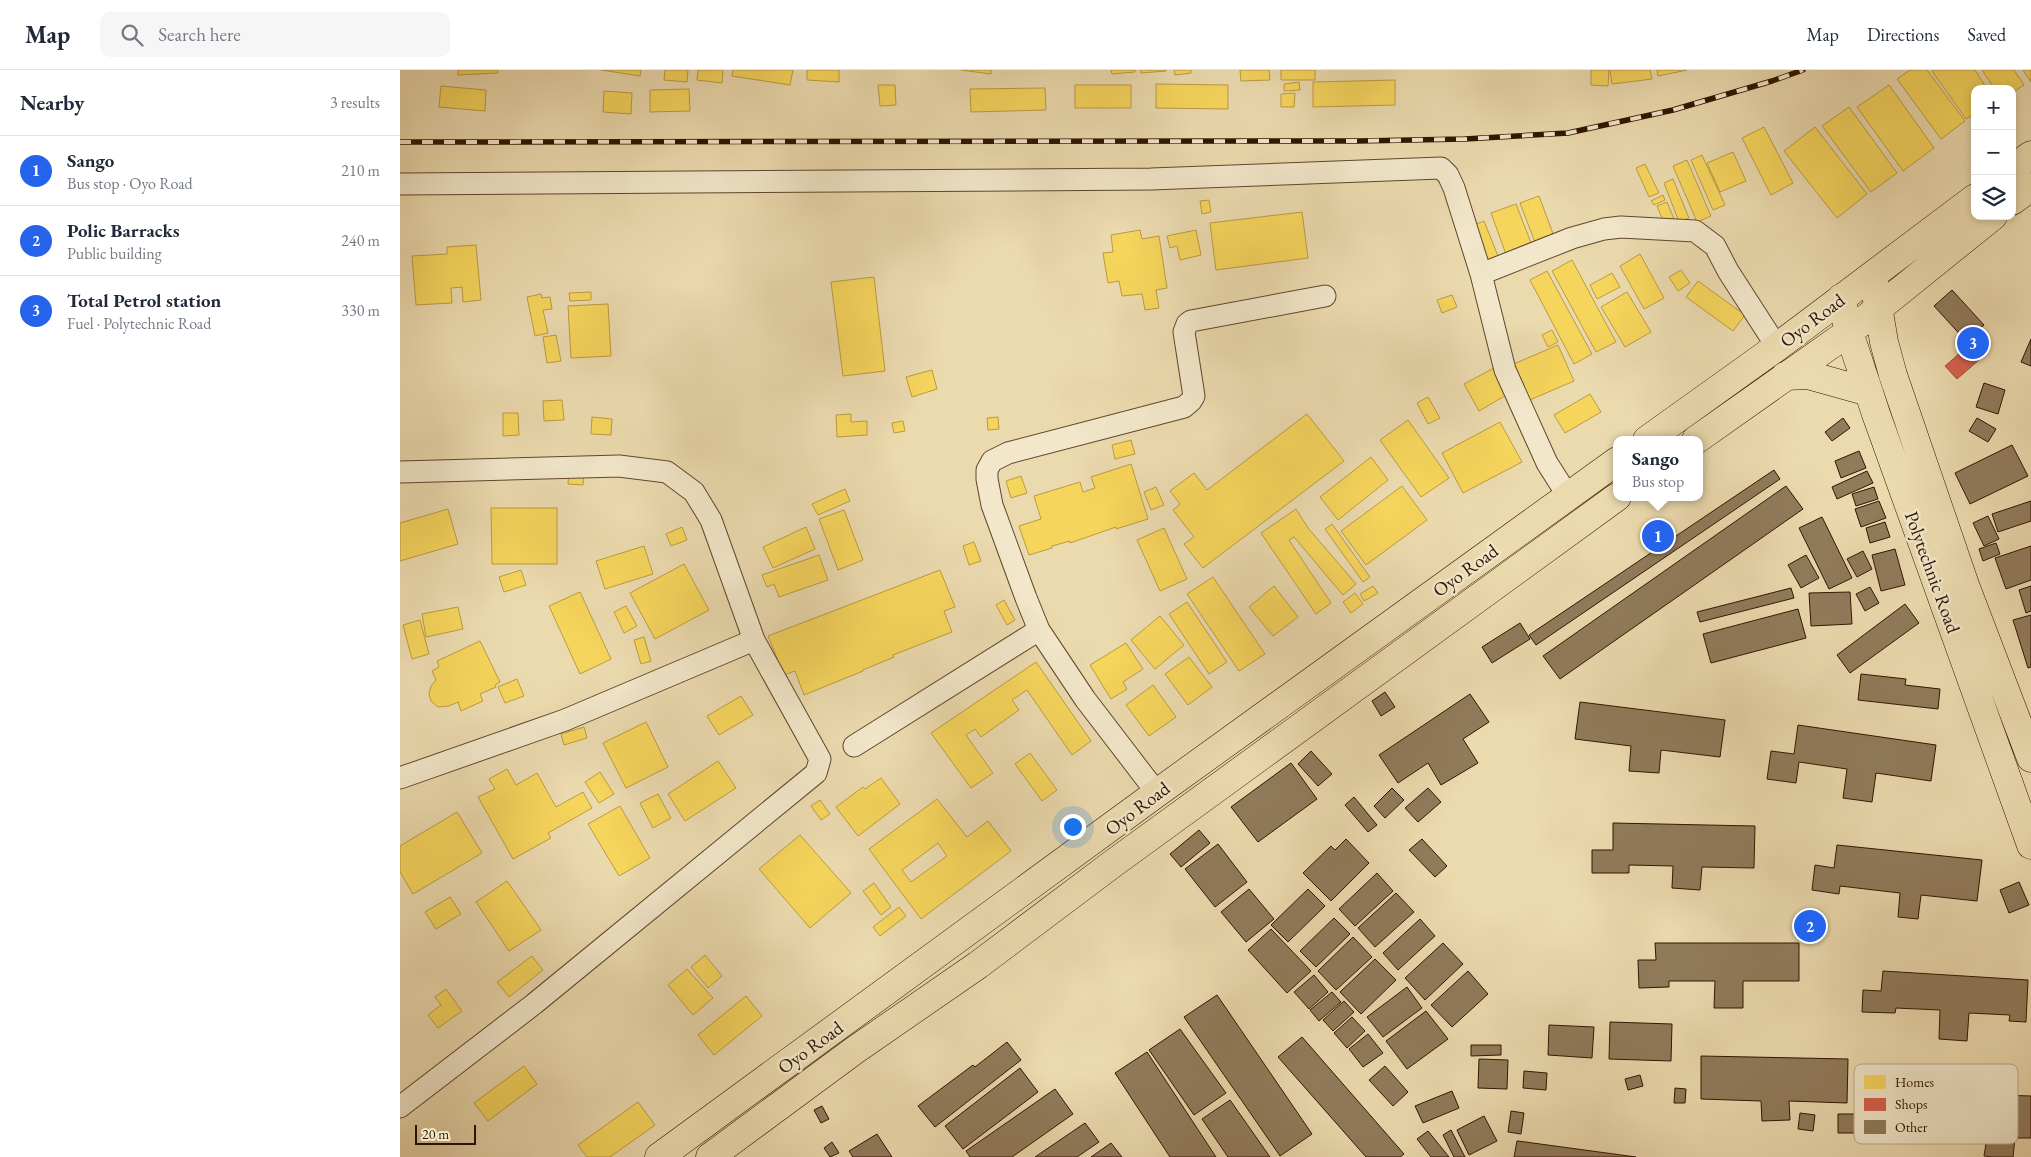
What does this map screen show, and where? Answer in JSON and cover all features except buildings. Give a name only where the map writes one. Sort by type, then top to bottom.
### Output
[{"type":"main road","points":[[2016,166],[2031,154]]},
{"type":"main road","points":[[2016,198],[2031,187]]},
{"type":"main road","name":"Oyo Road","points":[[1653,436],[1777,347],[1971,201]]},
{"type":"main road","name":"Oyo Road","points":[[1702,436],[1849,332],[1988,220]]},
{"type":"main road","name":"Polytechnic Road","points":[[1873,276],[1884,342],[1893,375],[1954,590],[2031,845]]},
{"type":"main road","name":"Polytechnic Road","points":[[1840,298],[1868,392],[1954,590],[2031,758]]},
{"type":"main road","points":[[1785,376],[1808,375],[1868,392]]},
{"type":"main road","name":"Oyo Road","points":[[659,1157],[1157,793],[1613,464]]},
{"type":"main road","name":"Oyo Road","points":[[710,1157],[855,1050],[978,965],[1613,500]]},
{"type":"main road","points":[[1108,830],[1126,855]]},
{"type":"street","points":[[400,184],[1150,179],[1441,168],[1448,175],[1454,188],[1481,274],[1505,370],[1547,463],[1568,496]]},
{"type":"street","points":[[1481,274],[1572,238],[1604,229],[1630,227],[1695,231],[1715,246],[1728,271],[1777,347]]},
{"type":"street","points":[[1157,793],[1085,699],[1039,630],[992,505],[986,479],[987,470],[992,461],[1008,453],[1184,407],[1194,396],[1184,332],[1187,324],[1191,321],[1325,296]]},
{"type":"street","points":[[400,472],[620,466],[667,472],[694,492],[711,520],[754,640],[820,759],[816,773],[534,1004],[400,1107]]},
{"type":"street","points":[[854,746],[1039,630]]},
{"type":"street","points":[[400,778],[565,720],[754,640]]},
{"type":"railway","points":[[400,142],[1358,141],[1465,139],[1568,133],[1673,110],[1803,70]]},
{"type":"place","name":"Total Petrol station","points":[[1973,343]]},
{"type":"place","name":"Sango","points":[[1658,536]]},
{"type":"place","name":"Polic Barracks","points":[[1810,926]]}]
